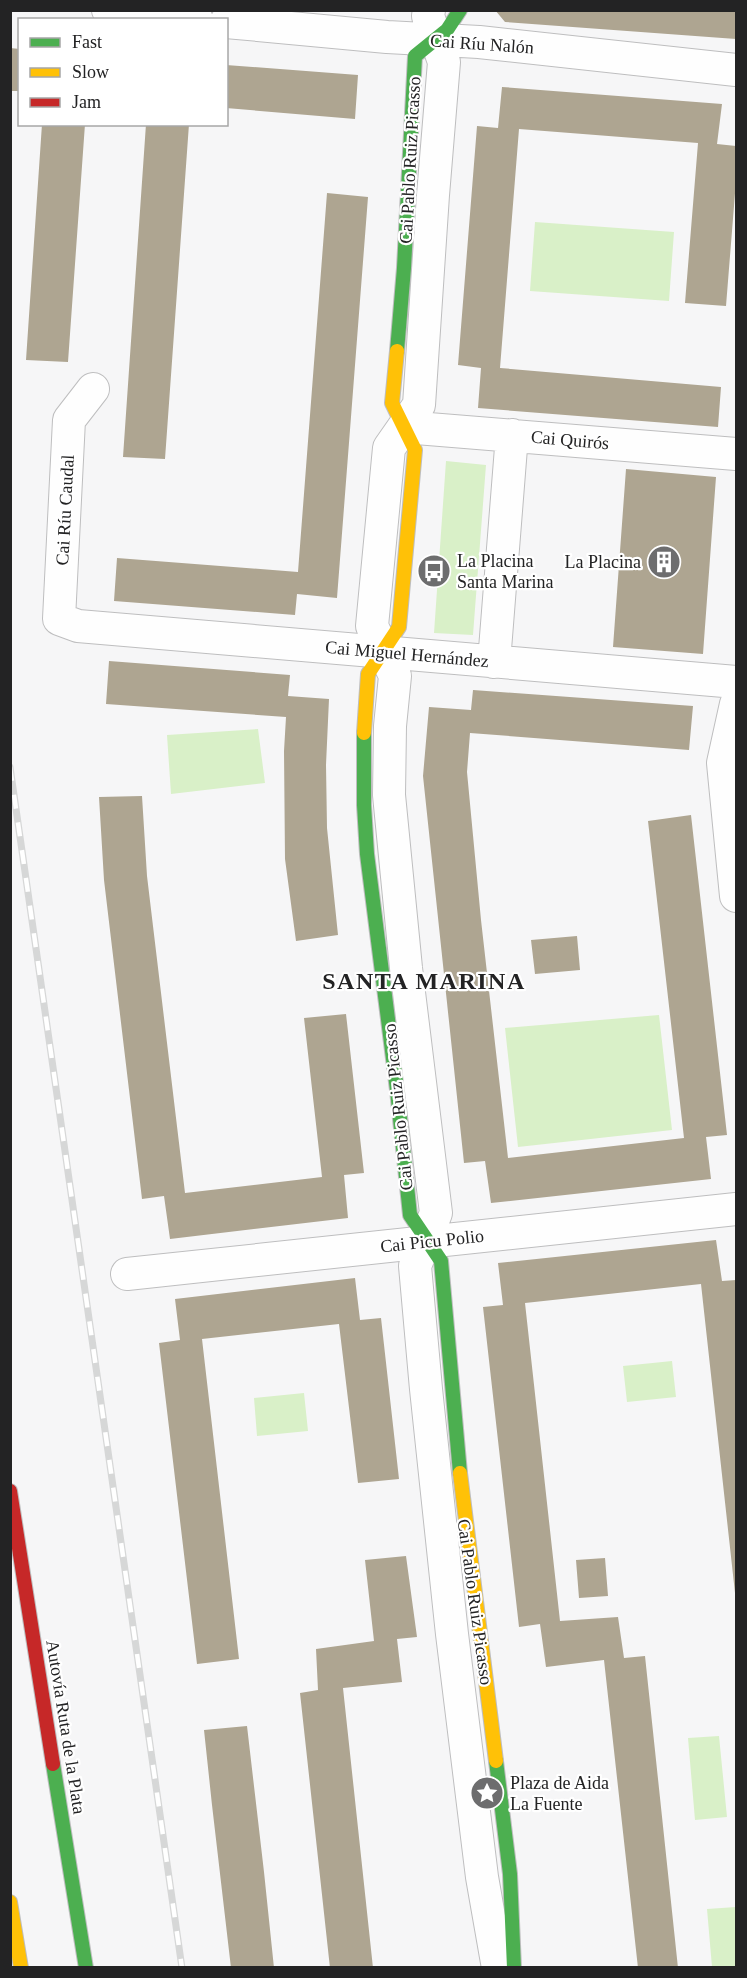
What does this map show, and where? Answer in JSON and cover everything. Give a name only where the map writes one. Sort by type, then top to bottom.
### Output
[{"type":"main road","points":[[436,40],[456,21],[460,10]]},
{"type":"main road","name":"Cai Pablo Ruiz Picasso","points":[[426,1241],[441,1261],[463,1507],[510,1874],[514,1968]]},
{"type":"main road","name":"Autovía Ruta de la Plata","points":[[10,1491],[86,1968]]},
{"type":"main road","points":[[10,1902],[21,1968]]},
{"type":"street","points":[[108,10],[180,18]]},
{"type":"street","name":"Cai Pablo Ruiz Picasso","points":[[429,10],[428,16],[444,62],[419,405],[388,448],[372,626],[394,675],[390,726],[389,795],[406,968],[436,1213],[415,1266],[427,1400],[452,1634],[482,1877],[498,1968]]},
{"type":"street","name":"Cai Ríu Nalón","points":[[228,22],[479,42],[736,70]]},
{"type":"street","name":"Cai Ríu Caudal","points":[[78,626],[59,619],[69,420],[93,389]]},
{"type":"street","name":"Cai Quirós","points":[[404,427],[736,454]]},
{"type":"street","points":[[494,662],[512,435]]},
{"type":"street","name":"Cai Miguel Hernández","points":[[78,626],[736,682]]},
{"type":"street","points":[[736,704],[723,764],[736,896]]},
{"type":"street","name":"Cai Picu Polio","points":[[127,1274],[736,1209]]},
{"type":"green space","points":[[535,222],[674,232],[669,301],[530,291]]},
{"type":"green space","points":[[446,461],[486,465],[473,635],[434,633]]},
{"type":"green space","points":[[258,729],[265,783],[171,794],[167,735]]},
{"type":"green space","points":[[659,1015],[672,1130],[518,1147],[505,1028]]},
{"type":"green space","points":[[672,1361],[676,1397],[627,1402],[623,1366]]},
{"type":"green space","points":[[304,1393],[308,1431],[257,1436],[254,1398]]},
{"type":"green space","points":[[719,1736],[727,1817],[695,1820],[688,1738]]},
{"type":"green space","points":[[736,1907],[736,1967],[712,1967],[707,1909]]},
{"type":"building","points":[[495,10],[736,10],[736,39],[505,22]]},
{"type":"building","points":[[10,48],[18,49],[18,91],[10,91]]},
{"type":"building","points":[[228,65],[358,75],[355,119],[228,108]]},
{"type":"building","points":[[502,87],[722,104],[717,144],[736,146],[736,181],[726,306],[685,303],[698,143],[519,129],[500,368],[721,387],[718,427],[478,408],[481,368],[458,365],[477,126],[498,128]]},
{"type":"building","points":[[42,126],[85,126],[68,362],[26,360]]},
{"type":"building","points":[[146,126],[189,126],[165,459],[123,457]]},
{"type":"building","points":[[327,193],[368,197],[337,598],[297,594],[295,615],[114,601],[117,558],[298,572]]},
{"type":"building","name":"La Placina","points":[[626,469],[716,477],[703,654],[613,647]]},
{"type":"building","points":[[109,661],[290,675],[288,696],[329,699],[326,765],[327,828],[338,935],[296,941],[285,859],[286,717],[106,704]]},
{"type":"building","points":[[473,690],[693,706],[689,750],[470,733],[467,772],[508,1158],[684,1138],[648,821],[691,815],[727,1135],[706,1137],[711,1179],[491,1203],[485,1161],[464,1163],[423,776],[429,707],[471,710]]},
{"type":"building","points":[[142,796],[147,876],[185,1193],[322,1177],[304,1018],[346,1014],[364,1173],[344,1175],[348,1218],[170,1239],[164,1196],[142,1199],[104,880],[99,797]]},
{"type":"building","points":[[577,936],[580,970],[535,974],[531,940]]},
{"type":"building","points":[[716,1240],[722,1281],[736,1280],[736,1593],[701,1284],[525,1303],[560,1621],[618,1617],[624,1658],[645,1656],[678,1968],[638,1968],[604,1660],[546,1667],[540,1624],[519,1627],[483,1307],[503,1305],[498,1263]]},
{"type":"building","points":[[355,1278],[360,1320],[381,1318],[399,1479],[358,1483],[339,1324],[202,1339],[239,1659],[197,1664],[159,1343],[180,1340],[175,1299]]},
{"type":"building","points":[[406,1556],[417,1637],[397,1639],[402,1682],[343,1688],[373,1968],[330,1968],[300,1693],[318,1690],[316,1649],[374,1641],[365,1560]]},
{"type":"building","points":[[605,1558],[608,1596],[579,1598],[576,1560]]},
{"type":"building","points":[[247,1726],[274,1968],[231,1968],[212,1805],[204,1730]]},
{"type":"railway","points":[[10,767],[182,1968]]},
{"type":"traffic: fast","points":[[397,351],[404,268],[415,56],[447,30],[460,10]]},
{"type":"traffic: fast","points":[[364,733],[367,854],[397,1090],[410,1215],[441,1261],[460,1473]]},
{"type":"traffic: fast","points":[[496,1761],[510,1874],[514,1968]]},
{"type":"traffic: fast","points":[[53,1764],[86,1968]]},
{"type":"traffic: slow","points":[[364,733],[368,674],[399,627],[415,450],[392,403],[397,351]]},
{"type":"traffic: slow","points":[[460,1473],[496,1761]]},
{"type":"traffic: slow","points":[[10,1902],[21,1968]]},
{"type":"traffic: jam","points":[[10,1491],[53,1764]]},
{"type":"place","name":"La Placina","points":[[664,562]]},
{"type":"place","name":"La Placina Santa Marina","points":[[434,571]]},
{"type":"place","name":"Plaza de Aida La Fuente","points":[[487,1793]]},
{"type":"district","name":"SANTA MARINA","points":[[424,981]]}]
